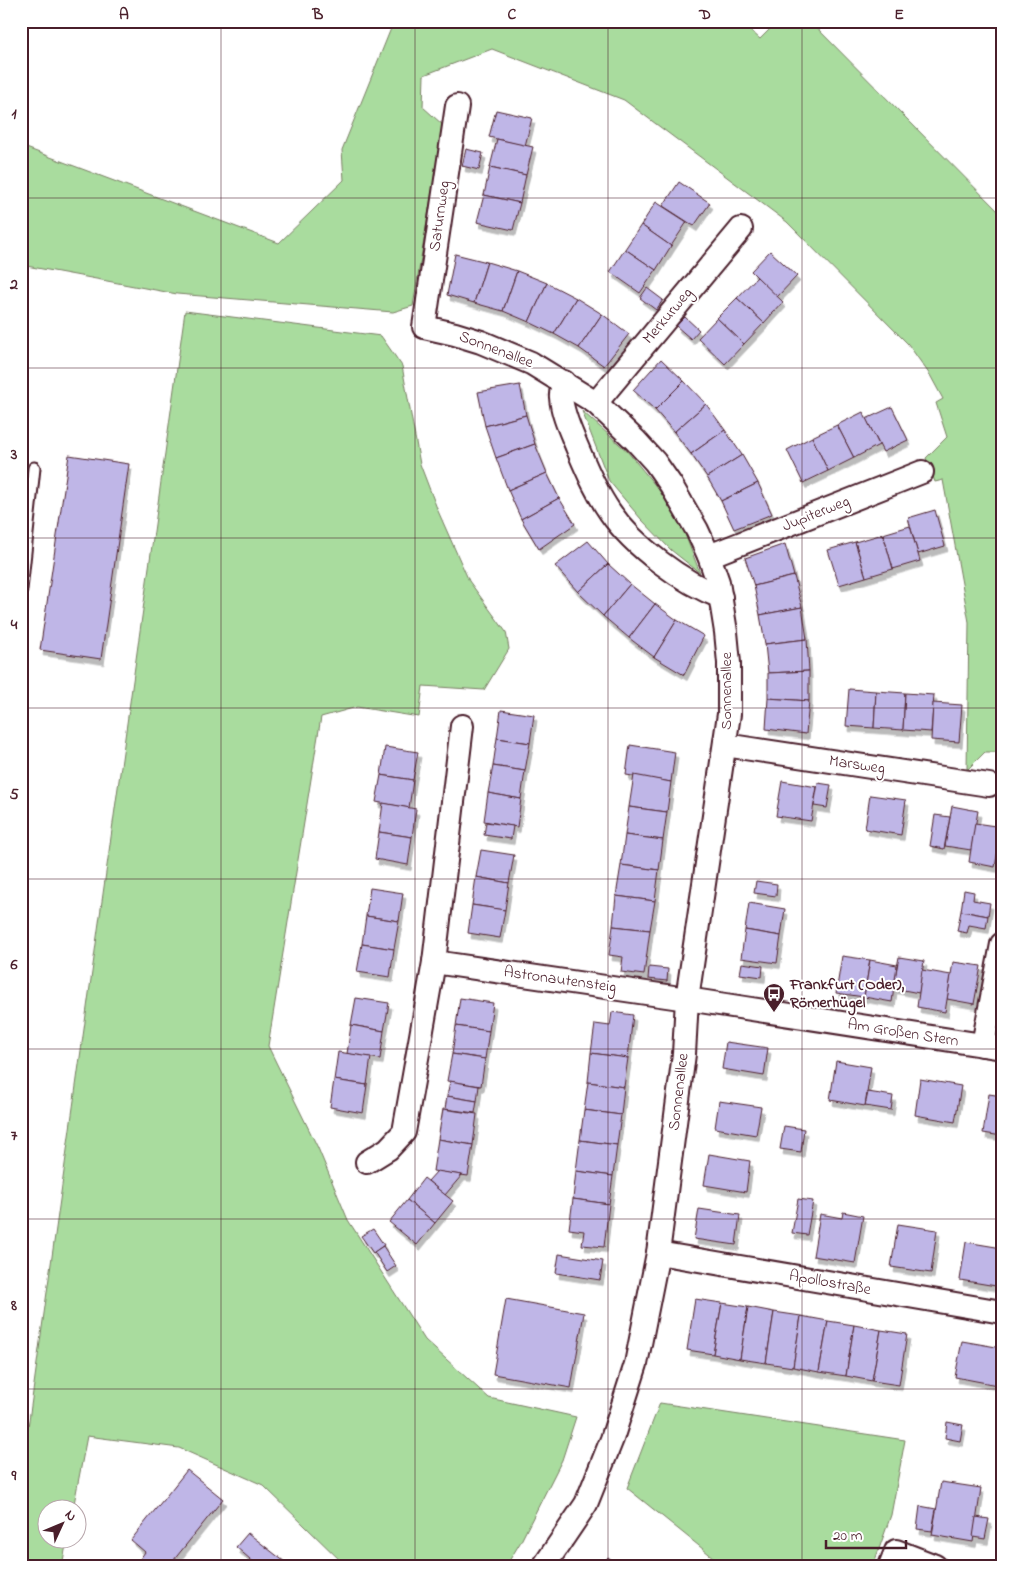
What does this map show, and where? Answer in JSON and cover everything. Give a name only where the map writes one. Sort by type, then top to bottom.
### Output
[{"type":"street","name":"Saturnweg","points":[[424,327],[457,106]]},
{"type":"street","name":"Merkurweg","points":[[596,403],[741,229]]},
{"type":"street","name":"Sonnenallee","points":[[424,327],[455,334],[504,351],[531,363],[596,403],[635,440],[655,462],[682,503],[709,556],[718,582],[726,632],[729,714],[687,999],[684,1054],[658,1253],[636,1364],[612,1438],[586,1504],[544,1566]]},
{"type":"street","points":[[564,382],[560,395],[564,413],[591,479],[611,514],[637,541],[675,574],[721,597]]},
{"type":"street","name":"Jupiterweg","points":[[709,556],[922,472]]},
{"type":"street","points":[[368,1162],[388,1149],[404,1132],[434,962],[462,726]]},
{"type":"street","name":"Marsweg","points":[[725,745],[989,785]]},
{"type":"street","points":[[993,1047],[1002,944]]},
{"type":"street","name":"Astronautensteig","points":[[434,962],[687,999]]},
{"type":"street","name":"Am Großen Stern","points":[[687,999],[993,1047]]},
{"type":"street","name":"Apollostraße","points":[[658,1253],[1002,1312]]},
{"type":"street","points":[[890,1566],[896,1551],[926,1564]]},
{"type":"lane","points":[[21,590],[34,468]]},
{"type":"green space","points":[[394,21],[740,21],[760,39],[778,21],[810,21],[1002,215],[1002,758],[999,752],[985,752],[967,770],[969,622],[943,480],[935,482],[926,458],[947,437],[936,403],[943,399],[930,375],[908,344],[787,222],[624,100],[492,49],[424,75],[423,107],[443,125],[413,306],[393,312],[177,294],[21,265],[21,146],[279,243],[344,180],[342,150]]},
{"type":"green space","points":[[185,311],[381,336],[402,366],[420,464],[438,511],[469,581],[506,632],[509,649],[484,690],[423,686],[419,717],[357,707],[321,717],[268,1046],[318,1148],[348,1220],[425,1340],[489,1398],[576,1417],[562,1460],[520,1543],[506,1566],[346,1566],[263,1485],[179,1448],[87,1436],[75,1500],[38,1500],[38,1550],[65,1550],[62,1566],[21,1566],[21,1477]]},
{"type":"green space","points":[[582,411],[627,451],[659,490],[683,529],[700,573],[671,550],[641,519],[609,481]]},
{"type":"green space","points":[[660,1403],[905,1440],[891,1515],[873,1566],[724,1566],[627,1488]]},
{"type":"building","points":[[496,110],[532,118],[525,146],[489,137]]},
{"type":"building","points":[[497,139],[533,147],[526,175],[490,167]]},
{"type":"building","points":[[466,149],[483,153],[479,170],[462,166]]},
{"type":"building","points":[[490,167],[526,175],[520,203],[484,195]]},
{"type":"building","points":[[679,182],[710,203],[694,226],[663,206]]},
{"type":"building","points":[[484,195],[520,203],[513,230],[477,222]]},
{"type":"building","points":[[656,202],[687,222],[671,246],[641,225]]},
{"type":"building","points":[[641,225],[671,246],[656,270],[625,249]]},
{"type":"building","points":[[625,249],[656,270],[640,293],[610,272]]},
{"type":"building","points":[[770,251],[797,276],[777,297],[751,271]]},
{"type":"building","points":[[455,254],[487,262],[474,303],[447,295]]},
{"type":"building","points":[[487,262],[517,271],[503,311],[474,303]]},
{"type":"building","points":[[517,271],[547,283],[529,322],[503,311]]},
{"type":"building","points":[[757,277],[783,302],[764,323],[737,298]]},
{"type":"building","points":[[547,283],[576,298],[554,334],[529,322]]},
{"type":"building","points":[[647,288],[663,300],[656,310],[640,298]]},
{"type":"building","points":[[576,298],[602,314],[579,348],[554,334]]},
{"type":"building","points":[[737,298],[764,323],[744,344],[717,318]]},
{"type":"building","points":[[602,314],[629,334],[604,366],[579,348]]},
{"type":"building","points":[[685,317],[699,330],[691,339],[676,326]]},
{"type":"building","points":[[717,318],[744,344],[725,364],[698,338]]},
{"type":"building","points":[[661,359],[684,381],[655,410],[633,390]]},
{"type":"building","points":[[684,381],[706,404],[674,432],[655,410]]},
{"type":"building","points":[[520,385],[526,415],[485,426],[478,392]]},
{"type":"building","points":[[706,404],[725,430],[691,454],[674,432]]},
{"type":"building","points":[[892,407],[908,440],[883,452],[866,419]]},
{"type":"building","points":[[863,412],[879,445],[854,458],[837,425]]},
{"type":"building","points":[[526,415],[535,444],[496,458],[485,426]]},
{"type":"building","points":[[837,425],[854,458],[828,471],[812,437]]},
{"type":"building","points":[[725,430],[742,455],[707,477],[691,454]]},
{"type":"building","points":[[812,437],[828,471],[803,483],[787,450]]},
{"type":"building","points":[[535,444],[547,473],[508,490],[496,458]]},
{"type":"building","points":[[69,455],[129,464],[101,659],[40,650]]},
{"type":"building","points":[[742,455],[758,483],[721,501],[707,477]]},
{"type":"building","points":[[547,473],[559,498],[521,519],[508,490]]},
{"type":"building","points":[[758,483],[772,514],[734,529],[721,501]]},
{"type":"building","points":[[559,498],[575,524],[539,549],[521,519]]},
{"type":"building","points":[[935,510],[945,546],[918,554],[908,518]]},
{"type":"building","points":[[910,526],[920,561],[893,569],[883,534]]},
{"type":"building","points":[[883,534],[893,569],[866,577],[855,542]]},
{"type":"building","points":[[588,541],[608,564],[578,592],[555,566]]},
{"type":"building","points":[[855,542],[866,577],[839,585],[828,550]]},
{"type":"building","points":[[785,544],[794,576],[754,586],[745,558]]},
{"type":"building","points":[[608,564],[630,584],[603,616],[578,592]]},
{"type":"building","points":[[794,576],[802,607],[760,615],[754,586]]},
{"type":"building","points":[[630,584],[655,604],[629,638],[603,616]]},
{"type":"building","points":[[655,604],[677,620],[654,657],[629,638]]},
{"type":"building","points":[[802,607],[807,639],[765,644],[760,615]]},
{"type":"building","points":[[677,620],[704,636],[684,675],[654,657]]},
{"type":"building","points":[[807,639],[809,671],[768,673],[765,644]]},
{"type":"building","points":[[809,671],[809,701],[768,698],[768,673]]},
{"type":"building","points":[[849,689],[876,691],[874,728],[846,726]]},
{"type":"building","points":[[876,691],[905,693],[903,730],[874,728]]},
{"type":"building","points":[[905,693],[934,695],[931,732],[903,730]]},
{"type":"building","points":[[768,698],[809,701],[806,734],[766,729]]},
{"type":"building","points":[[933,703],[962,705],[959,742],[931,740]]},
{"type":"building","points":[[501,710],[534,715],[530,743],[497,738]]},
{"type":"building","points":[[497,738],[530,743],[525,771],[493,766]]},
{"type":"building","points":[[630,745],[675,752],[671,782],[626,775]]},
{"type":"building","points":[[385,747],[418,752],[413,780],[381,775]]},
{"type":"building","points":[[493,766],[525,771],[521,799],[488,793]]},
{"type":"building","points":[[381,775],[413,780],[409,808],[376,802]]},
{"type":"building","points":[[634,775],[671,782],[667,812],[629,807]]},
{"type":"building","points":[[782,781],[817,787],[811,821],[776,816]]},
{"type":"building","points":[[818,783],[831,785],[827,808],[814,806]]},
{"type":"building","points":[[488,793],[521,799],[517,827],[484,821]]},
{"type":"building","points":[[870,795],[906,800],[901,835],[865,829]]},
{"type":"building","points":[[383,803],[416,809],[412,837],[379,832]]},
{"type":"building","points":[[952,806],[978,811],[971,850],[945,846]]},
{"type":"building","points":[[629,807],[667,812],[663,840],[625,835]]},
{"type":"building","points":[[935,815],[950,817],[944,849],[930,846]]},
{"type":"building","points":[[486,822],[513,826],[511,839],[484,835]]},
{"type":"building","points":[[975,823],[1002,827],[995,867],[969,862]]},
{"type":"building","points":[[379,832],[412,837],[408,865],[375,859]]},
{"type":"building","points":[[625,835],[663,840],[659,870],[621,865]]},
{"type":"building","points":[[481,850],[514,855],[509,883],[476,877]]},
{"type":"building","points":[[621,865],[659,870],[655,901],[616,896]]},
{"type":"building","points":[[476,877],[509,883],[505,910],[472,905]]},
{"type":"building","points":[[756,881],[777,884],[776,896],[754,893]]},
{"type":"building","points":[[370,888],[403,893],[399,921],[366,916]]},
{"type":"building","points":[[964,890],[974,892],[973,900],[990,903],[988,916],[961,911]]},
{"type":"building","points":[[616,896],[655,901],[650,930],[613,926]]},
{"type":"building","points":[[749,903],[785,909],[781,936],[745,930]]},
{"type":"building","points":[[472,905],[505,910],[500,938],[468,933]]},
{"type":"building","points":[[961,911],[988,916],[986,928],[969,925],[967,933],[957,931]]},
{"type":"building","points":[[366,916],[399,921],[394,949],[362,944]]},
{"type":"building","points":[[613,926],[650,930],[644,975],[621,972],[623,957],[609,955]]},
{"type":"building","points":[[745,930],[781,936],[777,963],[741,958]]},
{"type":"building","points":[[362,944],[394,949],[390,977],[357,972]]},
{"type":"building","points":[[842,956],[870,960],[864,997],[836,993]]},
{"type":"building","points":[[899,957],[924,961],[919,993],[893,988]]},
{"type":"building","points":[[870,960],[897,965],[892,1002],[864,997]]},
{"type":"building","points":[[953,962],[981,966],[974,1004],[947,999]]},
{"type":"building","points":[[742,963],[763,966],[762,977],[740,974]]},
{"type":"building","points":[[649,967],[668,969],[667,981],[648,979]]},
{"type":"building","points":[[922,970],[951,975],[945,1012],[917,1007]]},
{"type":"building","points":[[356,998],[389,1003],[384,1031],[351,1025]]},
{"type":"building","points":[[460,998],[493,1003],[489,1031],[456,1026]]},
{"type":"building","points":[[612,1012],[633,1015],[628,1058],[591,1053],[595,1024],[610,1026]]},
{"type":"building","points":[[351,1025],[384,1031],[380,1059],[347,1054]]},
{"type":"building","points":[[456,1026],[489,1031],[485,1059],[452,1054]]},
{"type":"building","points":[[726,1042],[768,1048],[764,1076],[722,1069]]},
{"type":"building","points":[[338,1052],[371,1057],[367,1085],[334,1080]]},
{"type":"building","points":[[591,1053],[628,1058],[624,1087],[588,1082]]},
{"type":"building","points":[[452,1054],[485,1059],[481,1086],[447,1081]]},
{"type":"building","points":[[836,1061],[871,1067],[865,1106],[830,1100]]},
{"type":"building","points":[[920,1079],[961,1086],[955,1122],[915,1115]]},
{"type":"building","points":[[334,1080],[367,1085],[363,1113],[330,1107]]},
{"type":"building","points":[[450,1081],[479,1086],[477,1101],[447,1096]]},
{"type":"building","points":[[588,1082],[624,1087],[621,1115],[584,1110]]},
{"type":"building","points":[[868,1092],[893,1096],[891,1110],[865,1106]]},
{"type":"building","points":[[989,1094],[1002,1096],[1002,1136],[983,1133]]},
{"type":"building","points":[[447,1096],[477,1101],[475,1113],[445,1109]]},
{"type":"building","points":[[719,1101],[761,1107],[756,1135],[715,1128]]},
{"type":"building","points":[[443,1109],[477,1114],[473,1145],[438,1139]]},
{"type":"building","points":[[584,1110],[621,1115],[617,1145],[580,1140]]},
{"type":"building","points":[[784,1126],[804,1129],[801,1152],[780,1149]]},
{"type":"building","points":[[438,1139],[473,1145],[468,1176],[433,1171]]},
{"type":"building","points":[[580,1140],[617,1145],[613,1176],[576,1171]]},
{"type":"building","points":[[709,1154],[750,1161],[746,1192],[704,1185]]},
{"type":"building","points":[[437,1171],[462,1175],[445,1195],[428,1181]]},
{"type":"building","points":[[576,1171],[613,1176],[609,1204],[573,1199]]},
{"type":"building","points":[[424,1178],[453,1201],[435,1223],[407,1200]]},
{"type":"building","points":[[573,1199],[609,1204],[604,1247],[582,1245],[584,1231],[569,1229]]},
{"type":"building","points":[[798,1199],[813,1201],[807,1235],[792,1233]]},
{"type":"building","points":[[407,1200],[435,1223],[417,1245],[389,1222]]},
{"type":"building","points":[[699,1209],[740,1215],[736,1245],[694,1239]]},
{"type":"building","points":[[843,1212],[863,1216],[855,1263],[813,1256],[820,1214],[842,1218]]},
{"type":"building","points":[[898,1224],[937,1230],[931,1273],[891,1267]]},
{"type":"building","points":[[373,1229],[384,1245],[373,1253],[361,1236]]},
{"type":"building","points":[[966,1242],[1002,1248],[1002,1287],[960,1280]]},
{"type":"building","points":[[383,1246],[396,1266],[387,1272],[374,1252]]},
{"type":"building","points":[[559,1254],[603,1261],[600,1280],[556,1273]]},
{"type":"building","points":[[506,1299],[584,1313],[571,1388],[493,1374]]},
{"type":"building","points":[[695,1299],[722,1303],[713,1354],[687,1350]]},
{"type":"building","points":[[722,1303],[748,1307],[740,1359],[713,1354]]},
{"type":"building","points":[[748,1307],[774,1312],[766,1363],[740,1359]]},
{"type":"building","points":[[774,1312],[801,1316],[793,1367],[766,1363]]},
{"type":"building","points":[[801,1316],[828,1321],[819,1372],[793,1367]]},
{"type":"building","points":[[828,1321],[854,1325],[846,1376],[819,1372]]},
{"type":"building","points":[[854,1325],[881,1330],[872,1381],[846,1376]]},
{"type":"building","points":[[881,1330],[907,1334],[899,1385],[872,1381]]},
{"type":"building","points":[[962,1341],[1002,1348],[997,1385],[955,1377]]},
{"type":"building","points":[[1000,1366],[1002,1366],[1002,1393],[996,1392]]},
{"type":"building","points":[[947,1422],[963,1425],[960,1441],[945,1438]]},
{"type":"building","points":[[187,1470],[223,1499],[169,1566],[135,1566],[145,1552],[131,1540]]},
{"type":"building","points":[[941,1482],[981,1488],[973,1542],[932,1535]]},
{"type":"building","points":[[920,1506],[936,1509],[932,1531],[917,1529]]},
{"type":"building","points":[[976,1517],[989,1519],[985,1539],[973,1537]]},
{"type":"building","points":[[248,1533],[290,1566],[258,1566],[236,1547]]},
{"type":"building","points":[[608,1557],[620,1566],[601,1566]]},
{"type":"place","name":"Frankfurt (Oder), Römerhügel","points":[[774,1013]]}]
